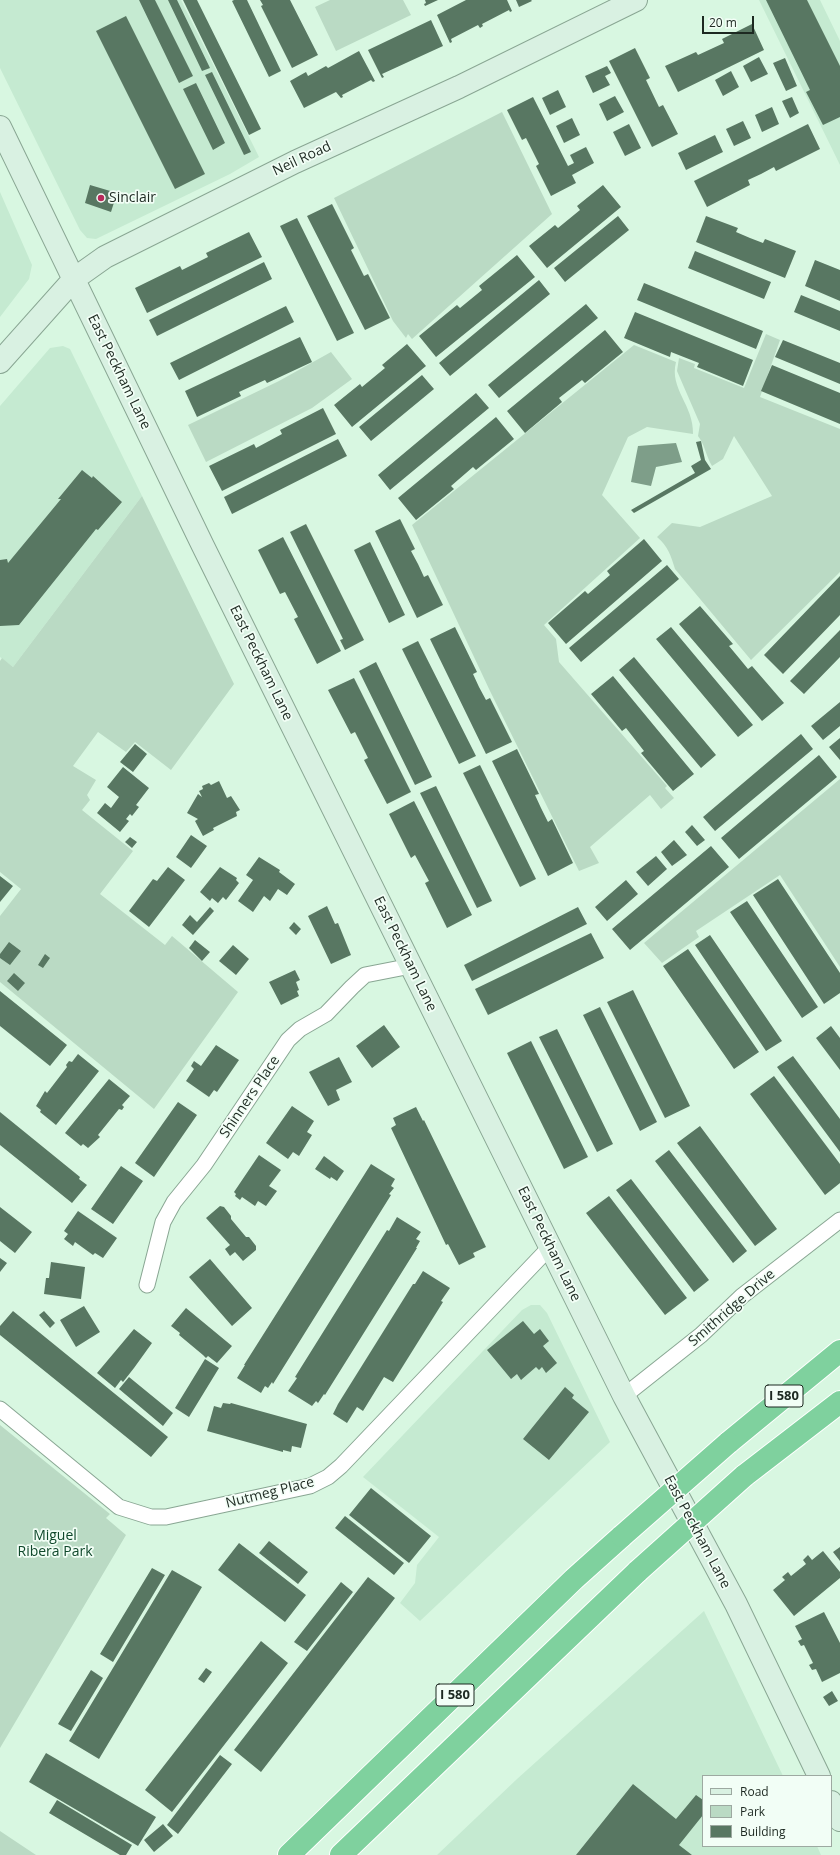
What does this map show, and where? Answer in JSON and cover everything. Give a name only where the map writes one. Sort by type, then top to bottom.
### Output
[{"type":"highway","name":"I 580","points":[[289,1855],[568,1585],[728,1443],[840,1351]]},
{"type":"highway","name":"I 580","points":[[341,1855],[638,1571],[744,1476],[840,1402]]},
{"type":"street","name":"Neil Road","points":[[0,362],[74,279],[105,257],[188,214],[295,162],[459,87],[636,0]]},
{"type":"street","name":"East Peckham Lane","points":[[0,127],[203,546],[624,1396],[736,1604],[819,1775]]},
{"type":"street","name":"Shinners Place","points":[[147,1285],[163,1222],[174,1202],[204,1165],[288,1040],[300,1029],[326,1014],[365,975],[411,966]]},
{"type":"street","name":"Smithridge Drive","points":[[624,1396],[701,1335],[742,1296],[840,1220]]},
{"type":"street","name":"Nutmeg Place","points":[[0,1409],[119,1507],[151,1517],[166,1517],[310,1486],[328,1477],[341,1466],[550,1247]]},
{"type":"street","points":[[832,1804],[840,1820]]},
{"type":"shaded area","points":[[0,0],[181,0],[259,157],[230,174],[96,239],[87,238],[80,230],[0,68]]},
{"type":"shaded area","points":[[759,0],[820,0],[840,41],[840,165]]},
{"type":"shaded area","points":[[0,192],[32,265],[29,279],[0,317]]},
{"type":"shaded area","points":[[63,346],[70,349],[142,496],[13,667],[0,657],[0,406],[50,348]]},
{"type":"shaded area","points":[[676,443],[682,462],[656,467],[651,486],[631,482],[638,446]]},
{"type":"shaded area","points":[[531,1305],[540,1305],[547,1313],[610,1442],[420,1621],[400,1603],[415,1583],[417,1565],[439,1537],[363,1477],[522,1310]]},
{"type":"shaded area","points":[[704,1611],[783,1775],[702,1775],[702,1847],[817,1847],[821,1855],[437,1855],[517,1779]]},
{"type":"green space","points":[[330,0],[403,0],[411,15],[336,51],[315,7]]},
{"type":"green space","points":[[502,112],[552,214],[412,339],[408,334],[406,338],[393,321],[334,198]]},
{"type":"green space","points":[[766,334],[780,340],[760,397],[840,429],[840,572],[751,660],[675,569],[666,548],[657,537],[672,523],[700,527],[772,496],[734,436],[723,459],[712,466],[698,436],[700,424],[677,371],[679,358],[695,364],[694,368],[744,388]]},
{"type":"green space","points":[[634,345],[676,362],[676,381],[690,414],[693,434],[647,427],[628,437],[602,495],[640,538],[544,625],[556,639],[559,662],[667,786],[665,788],[674,798],[661,809],[650,795],[590,847],[599,863],[579,871],[490,691],[412,525]]},
{"type":"green space","points":[[331,352],[352,379],[312,408],[206,462],[188,425],[279,381]]},
{"type":"green space","points":[[142,496],[234,684],[171,770],[135,742],[126,752],[98,732],[73,766],[96,780],[87,795],[90,800],[82,810],[133,851],[100,894],[165,945],[172,936],[238,992],[154,1109],[0,982],[0,916],[21,889],[0,872],[0,661],[2,658],[13,667]]},
{"type":"green space","points":[[840,779],[840,967],[780,875],[696,931],[699,937],[662,963],[644,943]]},
{"type":"green space","name":"Miguel Ribera Park","points":[[0,1425],[110,1514],[106,1518],[126,1535],[0,1748]]},
{"type":"green space","points":[[0,1831],[36,1855],[0,1855]]},
{"type":"building","points":[[139,0],[155,0],[193,76],[179,83]]},
{"type":"building","points":[[168,0],[177,0],[210,68],[202,71]]},
{"type":"building","points":[[183,0],[197,0],[261,129],[249,135]]},
{"type":"building","points":[[247,0],[281,71],[269,77],[232,1]]},
{"type":"building","points":[[260,0],[290,0],[318,55],[292,68],[261,6],[263,5]]},
{"type":"building","points":[[425,0],[438,0],[425,6]]},
{"type":"building","points":[[466,0],[507,0],[512,11],[510,12],[509,10],[482,24],[483,26],[480,28],[478,25],[451,39],[452,42],[450,43],[437,15]]},
{"type":"building","points":[[516,0],[531,0],[532,1],[519,7]]},
{"type":"building","points":[[766,0],[807,0],[840,66],[840,117],[823,125],[806,92],[810,90]]},
{"type":"building","points":[[126,16],[205,174],[175,189],[96,31]]},
{"type":"building","points":[[431,20],[443,46],[382,74],[384,77],[382,78],[368,50]]},
{"type":"building","points":[[752,24],[764,50],[678,92],[665,66],[696,52],[698,55],[724,43],[722,39]]},
{"type":"building","points":[[635,48],[650,78],[646,80],[659,107],[663,105],[678,134],[652,147],[609,61]]},
{"type":"building","points":[[359,51],[375,81],[373,82],[371,80],[342,95],[343,97],[341,98],[336,92],[304,108],[290,81],[306,72],[308,76],[326,66],[328,68]]},
{"type":"building","points":[[759,57],[768,74],[751,82],[743,66]]},
{"type":"building","points":[[785,58],[797,86],[786,91],[773,63]]},
{"type":"building","points":[[607,66],[611,73],[605,76],[610,85],[593,93],[585,76]]},
{"type":"building","points":[[731,71],[739,87],[723,96],[715,80]]},
{"type":"building","points":[[212,72],[251,152],[244,155],[205,75]]},
{"type":"building","points":[[196,83],[225,143],[213,150],[183,89]]},
{"type":"building","points":[[558,90],[566,107],[550,115],[542,98]]},
{"type":"building","points":[[615,96],[624,112],[607,121],[599,104]]},
{"type":"building","points":[[533,97],[568,166],[574,163],[570,155],[586,147],[594,163],[572,175],[576,183],[551,196],[536,166],[539,164],[526,138],[522,140],[507,110]]},
{"type":"building","points":[[792,97],[799,113],[790,118],[782,101]]},
{"type":"building","points":[[772,107],[779,124],[762,132],[755,115]]},
{"type":"building","points":[[572,118],[580,135],[564,143],[556,126]]},
{"type":"building","points":[[743,121],[751,138],[734,146],[726,129]]},
{"type":"building","points":[[629,124],[641,148],[625,156],[613,132]]},
{"type":"building","points":[[808,124],[820,149],[776,171],[774,167],[748,180],[750,185],[707,207],[694,181]]},
{"type":"building","points":[[715,135],[723,152],[686,170],[678,153]]},
{"type":"building","name":"Sinclair","points":[[90,185],[117,193],[111,212],[85,203]]},
{"type":"building","points":[[603,185],[621,207],[547,268],[529,246],[555,225],[558,228],[580,210],[577,206]]},
{"type":"building","points":[[332,204],[354,248],[351,250],[364,276],[368,274],[390,318],[365,330],[307,216]]},
{"type":"building","points":[[618,216],[629,230],[565,282],[554,268]]},
{"type":"building","points":[[706,216],[738,228],[736,232],[750,238],[763,243],[765,239],[796,251],[785,278],[696,242]]},
{"type":"building","points":[[297,218],[354,333],[337,341],[280,226]]},
{"type":"building","points":[[249,232],[262,257],[147,313],[135,288],[180,266],[182,270],[208,257],[206,253]]},
{"type":"building","points":[[695,251],[771,282],[764,299],[688,268]]},
{"type":"building","points":[[517,255],[535,277],[436,357],[419,336],[457,305],[460,308],[482,290],[479,286]]},
{"type":"building","points":[[815,260],[840,270],[840,301],[805,286]]},
{"type":"building","points":[[264,262],[272,279],[157,336],[149,320]]},
{"type":"building","points":[[539,280],[550,294],[450,376],[439,363]]},
{"type":"building","points":[[644,283],[763,331],[756,349],[637,300]]},
{"type":"building","points":[[801,295],[840,311],[840,331],[794,312]]},
{"type":"building","points":[[586,304],[598,318],[499,398],[488,385]]},
{"type":"building","points":[[286,306],[294,322],[179,380],[170,363]]},
{"type":"building","points":[[635,312],[753,360],[743,386],[697,367],[699,363],[671,352],[670,357],[624,338]]},
{"type":"building","points":[[605,330],[623,352],[585,383],[582,380],[559,398],[562,402],[525,433],[507,411]]},
{"type":"building","points":[[300,337],[312,362],[267,383],[265,380],[239,392],[241,396],[197,417],[185,391]]},
{"type":"building","points":[[783,340],[840,363],[840,384],[775,357]]},
{"type":"building","points":[[407,344],[426,366],[352,427],[334,405],[360,384],[362,387],[385,368],[382,365]]},
{"type":"building","points":[[772,365],[840,393],[840,424],[761,391]]},
{"type":"building","points":[[422,375],[434,389],[371,441],[359,427]]},
{"type":"building","points":[[476,393],[489,408],[390,490],[378,475]]},
{"type":"building","points":[[323,408],[336,434],[222,491],[209,466],[254,444],[256,448],[282,434],[280,430]]},
{"type":"building","points":[[496,417],[514,439],[476,470],[473,467],[451,486],[454,489],[416,520],[398,498]]},
{"type":"building","points":[[338,439],[347,456],[232,514],[224,497]]},
{"type":"building","points":[[701,441],[705,460],[711,469],[634,513],[631,510],[695,473],[691,466],[701,460],[696,442]]},
{"type":"building","points":[[82,470],[92,478],[93,476],[122,502],[98,530],[96,529],[19,625],[0,626],[0,560],[7,559],[8,563],[61,499],[58,499]]},
{"type":"building","points":[[400,519],[415,549],[411,551],[424,577],[428,575],[443,605],[417,618],[375,531]]},
{"type":"building","points":[[306,524],[364,640],[345,650],[340,640],[343,639],[290,532]]},
{"type":"building","points":[[283,537],[341,651],[317,664],[294,619],[298,617],[285,592],[280,594],[258,550]]},
{"type":"building","points":[[644,539],[662,561],[566,644],[548,623],[585,591],[588,594],[610,575],[607,571]]},
{"type":"building","points":[[370,542],[405,615],[389,623],[354,550]]},
{"type":"building","points":[[667,565],[679,579],[581,662],[569,648]]},
{"type":"building","points":[[840,576],[840,615],[783,674],[764,655]]},
{"type":"building","points":[[700,606],[733,644],[729,646],[748,669],[752,666],[784,703],[762,721],[679,624]]},
{"type":"building","points":[[455,627],[477,672],[473,674],[479,687],[486,700],[490,698],[512,742],[486,754],[430,639]]},
{"type":"building","points":[[671,627],[753,725],[738,737],[656,639]]},
{"type":"building","points":[[840,630],[840,657],[804,694],[790,681]]},
{"type":"building","points":[[418,641],[476,756],[459,764],[402,649]]},
{"type":"building","points":[[634,657],[716,755],[701,768],[619,670]]},
{"type":"building","points":[[376,662],[432,777],[415,785],[359,671]]},
{"type":"building","points":[[613,676],[694,774],[673,791],[641,753],[644,751],[626,728],[622,731],[591,694]]},
{"type":"building","points":[[354,678],[411,792],[387,804],[364,760],[368,758],[355,732],[351,734],[328,690]]},
{"type":"building","points":[[840,702],[840,726],[823,740],[811,726]]},
{"type":"building","points":[[801,734],[813,749],[715,831],[703,817]]},
{"type":"building","points":[[840,738],[840,760],[829,747]]},
{"type":"building","points":[[135,744],[147,754],[133,772],[120,762]]},
{"type":"building","points":[[517,749],[539,794],[535,795],[541,808],[548,822],[552,819],[573,863],[548,876],[492,761]]},
{"type":"building","points":[[819,755],[837,777],[739,859],[721,838]]},
{"type":"building","points":[[480,765],[536,879],[520,887],[463,773]]},
{"type":"building","points":[[123,767],[149,788],[136,805],[139,807],[132,816],[130,814],[126,819],[129,821],[120,832],[97,813],[105,803],[111,808],[119,797],[107,787]]},
{"type":"building","points":[[219,781],[227,798],[231,796],[240,810],[236,812],[237,816],[213,828],[214,830],[203,836],[195,821],[198,819],[187,813],[198,794],[202,797],[199,791],[203,789],[202,786],[209,783],[211,785]]},
{"type":"building","points":[[436,786],[492,901],[477,908],[420,793]]},
{"type":"building","points":[[414,801],[472,915],[447,928],[425,883],[429,881],[415,855],[411,858],[389,814]]},
{"type":"building","points":[[692,825],[705,840],[697,846],[685,832]]},
{"type":"building","points":[[191,835],[207,846],[191,868],[176,857]]},
{"type":"building","points":[[130,837],[137,842],[132,848],[125,842]]},
{"type":"building","points":[[674,840],[687,855],[672,866],[661,852]]},
{"type":"building","points":[[711,846],[729,867],[630,950],[612,929]]},
{"type":"building","points":[[656,856],[667,869],[648,886],[636,872]]},
{"type":"building","points":[[259,857],[280,870],[279,872],[295,884],[287,895],[278,889],[270,901],[264,896],[253,912],[238,901],[253,880],[246,875]]},
{"type":"building","points":[[168,867],[185,880],[149,927],[129,911],[153,879],[157,881]]},
{"type":"building","points":[[220,867],[237,878],[236,880],[239,883],[226,900],[223,897],[218,903],[212,898],[210,901],[200,892]]},
{"type":"building","points":[[0,876],[13,886],[0,902]]},
{"type":"building","points":[[778,879],[840,973],[840,993],[824,1004],[753,895]]},
{"type":"building","points":[[626,880],[638,894],[607,921],[595,907]]},
{"type":"building","points":[[747,901],[818,1007],[802,1018],[730,912]]},
{"type":"building","points":[[327,906],[335,924],[338,923],[351,955],[331,964],[308,916]]},
{"type":"building","points":[[210,907],[214,911],[193,935],[182,925],[190,915],[197,922]]},
{"type":"building","points":[[578,907],[587,924],[472,981],[464,965]]},
{"type":"building","points":[[294,922],[301,929],[296,935],[289,928]]},
{"type":"building","points":[[591,933],[604,958],[488,1015],[475,989]]},
{"type":"building","points":[[710,935],[782,1041],[766,1051],[695,945]]},
{"type":"building","points":[[195,940],[210,952],[202,961],[189,948]]},
{"type":"building","points":[[9,942],[21,951],[10,965],[0,958],[0,954]]},
{"type":"building","points":[[233,945],[249,959],[236,975],[219,961]]},
{"type":"building","points":[[688,949],[759,1052],[734,1069],[663,966]]},
{"type":"building","points":[[45,954],[50,958],[43,968],[38,965]]},
{"type":"building","points":[[295,970],[300,980],[296,982],[299,990],[297,991],[299,996],[281,1005],[269,982]]},
{"type":"building","points":[[14,973],[25,983],[18,991],[7,981]]},
{"type":"building","points":[[633,990],[690,1106],[665,1118],[607,1002]]},
{"type":"building","points":[[0,991],[67,1045],[50,1066],[0,1026]]},
{"type":"building","points":[[600,1007],[657,1122],[640,1131],[583,1015]]},
{"type":"building","points":[[384,1025],[400,1047],[372,1068],[356,1046]]},
{"type":"building","points":[[831,1026],[840,1038],[840,1070],[816,1038]]},
{"type":"building","points":[[557,1029],[613,1144],[597,1152],[539,1037]]},
{"type":"building","points":[[531,1041],[588,1157],[564,1169],[507,1053]]},
{"type":"building","points":[[216,1045],[239,1060],[217,1092],[214,1090],[209,1097],[186,1081],[194,1069],[191,1066],[194,1061],[201,1066]]},
{"type":"building","points":[[78,1054],[99,1071],[56,1125],[40,1112],[41,1110],[36,1106],[45,1091],[47,1093],[67,1067],[66,1065],[69,1061],[72,1062]]},
{"type":"building","points":[[793,1056],[840,1119],[840,1152],[777,1067]]},
{"type":"building","points":[[339,1057],[352,1082],[336,1090],[340,1100],[328,1106],[309,1072]]},
{"type":"building","points":[[774,1076],[840,1164],[840,1183],[825,1195],[750,1094]]},
{"type":"building","points":[[109,1079],[130,1096],[122,1105],[124,1107],[122,1110],[119,1109],[98,1135],[100,1137],[88,1148],[83,1144],[81,1146],[65,1133]]},
{"type":"building","points":[[178,1102],[197,1115],[154,1177],[135,1163]]},
{"type":"building","points":[[292,1106],[314,1121],[307,1132],[312,1135],[299,1156],[293,1152],[288,1159],[266,1143]]},
{"type":"building","points":[[416,1107],[423,1121],[424,1120],[486,1247],[473,1253],[475,1257],[459,1265],[448,1244],[446,1245],[391,1128],[396,1125],[393,1118]]},
{"type":"building","points":[[0,1112],[80,1177],[79,1179],[87,1185],[72,1203],[0,1145]]},
{"type":"building","points":[[700,1126],[777,1229],[755,1246],[677,1143]]},
{"type":"building","points":[[669,1150],[747,1251],[733,1263],[655,1161]]},
{"type":"building","points":[[259,1155],[281,1170],[269,1186],[277,1191],[266,1206],[258,1201],[255,1206],[242,1197],[240,1200],[235,1196],[236,1194],[234,1192]]},
{"type":"building","points":[[324,1156],[344,1171],[337,1181],[331,1177],[330,1179],[315,1169]]},
{"type":"building","points":[[371,1164],[395,1179],[391,1186],[394,1188],[389,1194],[391,1195],[273,1384],[272,1382],[268,1388],[265,1386],[261,1393],[237,1378]]},
{"type":"building","points":[[121,1166],[143,1181],[113,1224],[91,1209]]},
{"type":"building","points":[[631,1179],[709,1280],[694,1292],[616,1190]]},
{"type":"building","points":[[609,1196],[687,1298],[665,1315],[586,1213]]},
{"type":"building","points":[[220,1206],[224,1207],[231,1216],[231,1219],[246,1237],[249,1237],[256,1246],[256,1250],[243,1261],[235,1252],[230,1256],[225,1249],[230,1245],[206,1218]]},
{"type":"building","points":[[0,1207],[32,1232],[15,1253],[0,1241]]},
{"type":"building","points":[[78,1211],[117,1238],[103,1258],[95,1253],[93,1255],[75,1242],[73,1246],[64,1239],[68,1234],[64,1231]]},
{"type":"building","points":[[397,1217],[421,1232],[416,1239],[420,1241],[417,1248],[325,1395],[324,1394],[318,1403],[316,1401],[312,1406],[288,1391],[297,1378],[295,1377],[387,1230],[389,1231]]},
{"type":"building","points":[[0,1258],[7,1263],[0,1272]]},
{"type":"building","points":[[210,1259],[252,1308],[232,1326],[189,1277]]},
{"type":"building","points":[[51,1262],[85,1267],[81,1299],[44,1294],[46,1278],[49,1278]]},
{"type":"building","points":[[423,1271],[450,1288],[441,1301],[443,1302],[393,1382],[384,1377],[363,1411],[357,1407],[347,1423],[333,1414],[338,1404],[413,1284],[415,1284]]},
{"type":"building","points":[[84,1306],[100,1332],[76,1347],[60,1320]]},
{"type":"building","points":[[186,1308],[232,1346],[217,1363],[208,1356],[206,1358],[179,1335],[180,1333],[171,1326]]},
{"type":"building","points":[[13,1311],[168,1437],[151,1457],[0,1335],[0,1326]]},
{"type":"building","points":[[44,1311],[55,1323],[50,1328],[39,1315]]},
{"type":"building","points":[[523,1321],[534,1334],[540,1329],[549,1341],[543,1346],[557,1363],[546,1373],[542,1367],[539,1370],[536,1367],[521,1380],[517,1374],[511,1379],[487,1350]]},
{"type":"building","points":[[134,1329],[152,1343],[123,1382],[121,1380],[115,1388],[97,1373]]},
{"type":"building","points":[[205,1359],[219,1368],[189,1417],[175,1408]]},
{"type":"building","points":[[129,1377],[173,1413],[163,1426],[119,1389]]},
{"type":"building","points":[[565,1387],[574,1395],[572,1398],[589,1412],[549,1460],[523,1439]]},
{"type":"building","points":[[223,1403],[231,1403],[307,1424],[301,1448],[292,1446],[291,1452],[283,1450],[283,1452],[207,1431],[214,1406],[221,1408]]},
{"type":"building","points":[[371,1488],[431,1536],[409,1563],[349,1515]]},
{"type":"building","points":[[345,1516],[404,1563],[394,1575],[335,1528]]},
{"type":"building","points":[[269,1541],[308,1572],[298,1584],[259,1553]]},
{"type":"building","points":[[239,1543],[306,1595],[285,1622],[218,1570]]},
{"type":"building","points":[[840,1547],[840,1561],[833,1552]]},
{"type":"building","points":[[823,1551],[840,1572],[840,1578],[794,1616],[773,1590],[785,1580],[782,1577],[788,1572],[791,1576],[806,1564],[803,1560],[808,1555],[812,1560]]},
{"type":"building","points":[[152,1568],[165,1575],[113,1662],[100,1654]]},
{"type":"building","points":[[172,1570],[202,1587],[99,1759],[69,1741]]},
{"type":"building","points":[[368,1577],[395,1598],[261,1772],[234,1750]]},
{"type":"building","points":[[341,1582],[353,1592],[307,1651],[294,1642]]},
{"type":"building","points":[[824,1612],[840,1643],[840,1673],[822,1682],[816,1669],[812,1670],[809,1665],[813,1663],[804,1645],[801,1646],[798,1641],[802,1639],[795,1626]]},
{"type":"building","points":[[261,1641],[288,1663],[172,1812],[145,1790]]},
{"type":"building","points":[[206,1668],[212,1672],[204,1683],[198,1679]]},
{"type":"building","points":[[91,1670],[103,1678],[71,1731],[58,1724]]},
{"type":"building","points":[[832,1691],[838,1701],[829,1706],[823,1697]]},
{"type":"building","points":[[46,1753],[156,1817],[138,1846],[29,1782]]},
{"type":"building","points":[[220,1755],[232,1764],[178,1834],[167,1825]]},
{"type":"building","points":[[633,1784],[676,1819],[696,1795],[702,1799],[702,1816],[679,1845],[692,1855],[576,1855]]},
{"type":"building","points":[[57,1800],[132,1845],[126,1855],[120,1855],[49,1813]]},
{"type":"building","points":[[163,1824],[173,1836],[154,1852],[144,1840]]},
{"type":"place","name":"Sinclair","points":[[101,198]]}]
